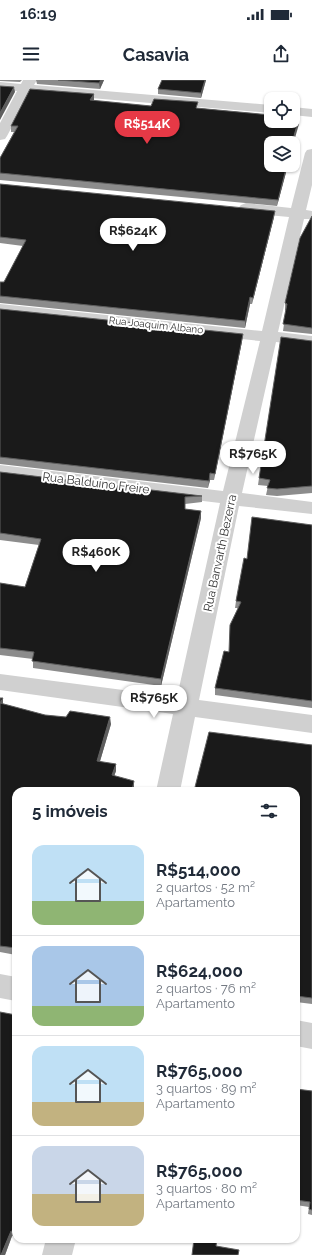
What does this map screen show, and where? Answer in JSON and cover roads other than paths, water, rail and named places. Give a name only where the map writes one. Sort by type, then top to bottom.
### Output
[{"type":"street","points":[[0,136],[28,84]]},
{"type":"street","points":[[0,86],[28,84],[264,108]]},
{"type":"street","points":[[300,111],[312,112]]},
{"type":"street","name":"Rua Banvarth Bezerra","points":[[169,787],[231,499],[269,336],[305,214],[312,153]]},
{"type":"street","points":[[235,207],[305,214]]},
{"type":"street","name":"Rua Joaquim Albano","points":[[0,309],[312,341]]},
{"type":"street","name":"Rua Balduíno Freire","points":[[0,471],[312,508]]},
{"type":"street","points":[[0,682],[312,724]]},
{"type":"street","points":[[0,986],[12,988]]},
{"type":"street","points":[[300,1034],[312,1036]]},
{"type":"street","points":[[57,1255],[60,1243]]}]
